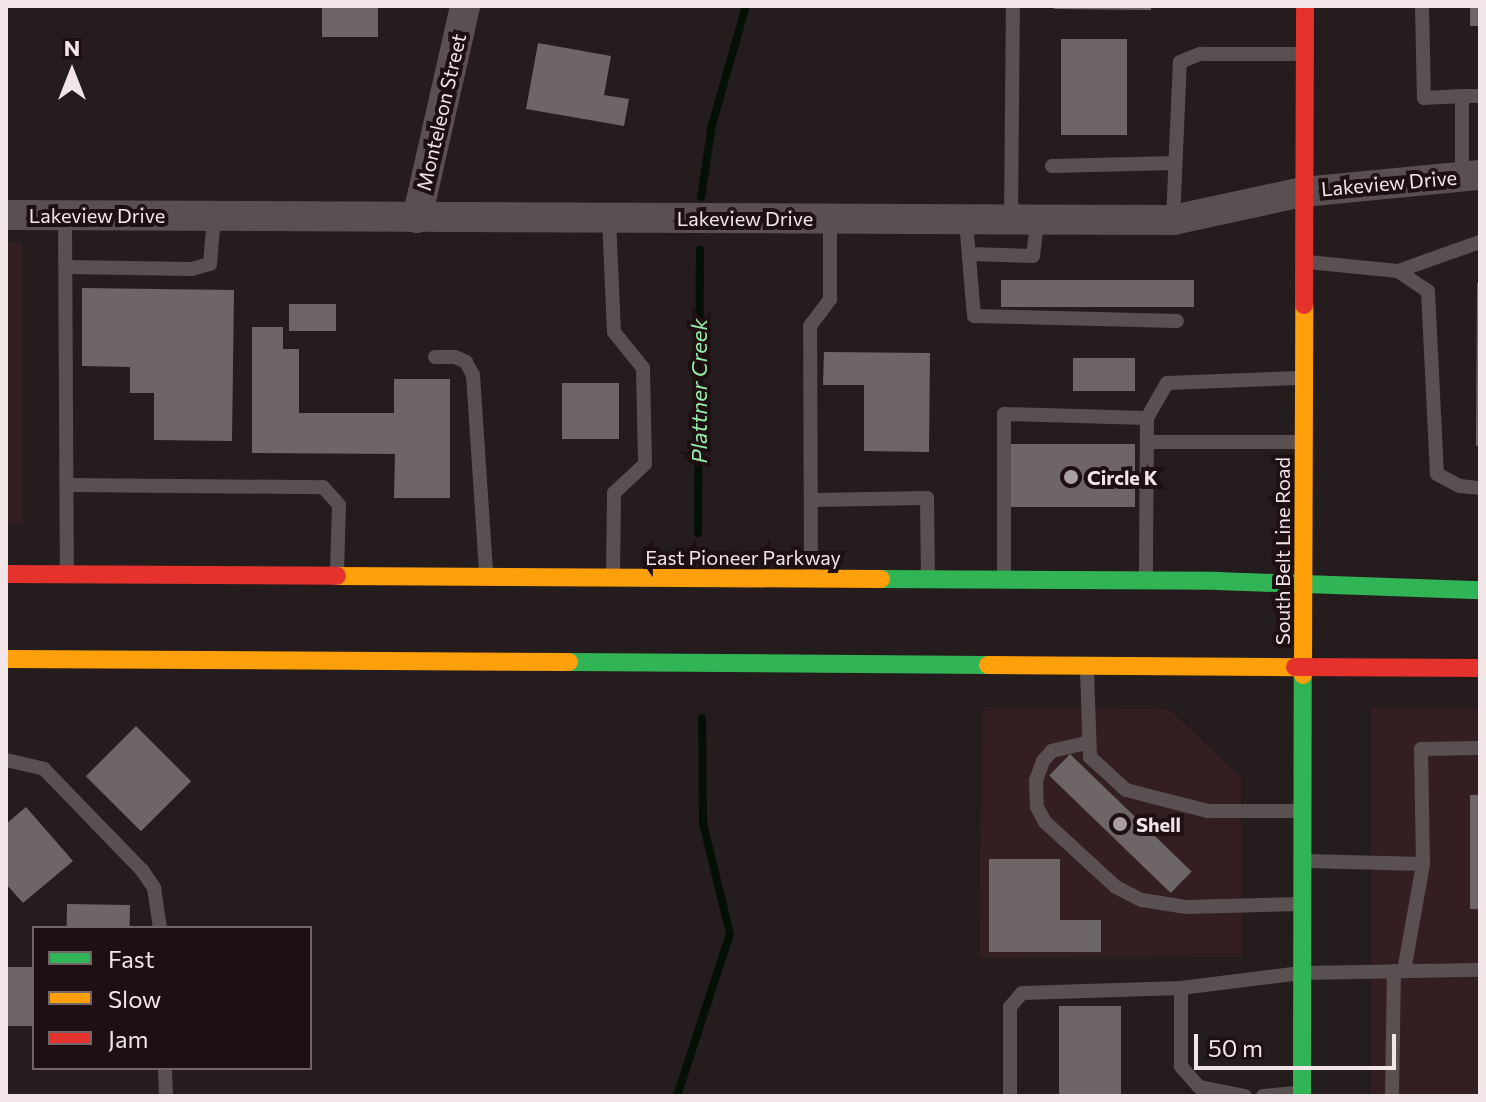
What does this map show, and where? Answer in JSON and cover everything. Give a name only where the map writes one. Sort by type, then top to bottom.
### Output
[{"type":"main road","name":"South Belt Line Road","points":[[1302,1094],[1305,6]]},
{"type":"main road","name":"East Pioneer Parkway","points":[[6,574],[1304,582],[1480,590]]},
{"type":"main road","points":[[6,659],[1480,668]]},
{"type":"street","name":"Monteleon Street","points":[[417,218],[465,6]]},
{"type":"street","name":"Lakeview Drive","points":[[6,215],[1173,220],[1303,192],[1471,176]]},
{"type":"lane","points":[[969,254],[1033,256],[1024,221],[1013,6]]},
{"type":"lane","points":[[1422,6],[1424,98],[1480,96]]},
{"type":"lane","points":[[1173,220],[1180,62],[1200,54],[1304,54]]},
{"type":"lane","points":[[1462,96],[1471,176]]},
{"type":"lane","points":[[1052,166],[1175,163]]},
{"type":"lane","points":[[65,215],[69,485],[67,575]]},
{"type":"lane","points":[[66,267],[192,269],[210,264],[214,216]]},
{"type":"lane","points":[[811,579],[810,326],[830,299],[830,217]]},
{"type":"lane","points":[[609,218],[614,332],[643,368],[645,464],[614,493],[613,578]]},
{"type":"lane","points":[[966,221],[974,316],[1177,321]]},
{"type":"lane","points":[[1303,261],[1398,271],[1480,242]]},
{"type":"lane","points":[[1398,271],[1428,291],[1437,474],[1460,486],[1480,488]]},
{"type":"lane","points":[[435,357],[455,357],[466,362],[473,375],[487,578]]},
{"type":"lane","points":[[1146,581],[1147,418],[1167,383],[1303,378]]},
{"type":"lane","points":[[1004,580],[1004,414],[1147,418]]},
{"type":"lane","points":[[1147,442],[1303,442]]},
{"type":"lane","points":[[69,485],[323,487],[339,505],[337,577]]},
{"type":"lane","points":[[812,500],[927,498],[928,580]]},
{"type":"lane","points":[[1088,666],[1086,743],[1090,757],[1126,790],[1208,811],[1303,811]]},
{"type":"lane","points":[[1086,743],[1052,751],[1043,761],[1036,780],[1037,807],[1045,822],[1116,887],[1142,900],[1186,907],[1302,903]]},
{"type":"lane","points":[[1392,1096],[1399,971],[1423,864],[1421,749],[1480,748]]},
{"type":"lane","points":[[6,760],[44,769],[142,870],[154,888],[160,926]]},
{"type":"lane","points":[[1303,861],[1423,864]]},
{"type":"lane","points":[[1010,1096],[1010,1007],[1022,993],[1181,988],[1301,973],[1480,970]]},
{"type":"lane","points":[[1181,988],[1181,1066],[1199,1087],[1245,1096]]},
{"type":"lane","points":[[165,1070],[166,1096]]},
{"type":"lane","points":[[1263,1096],[1302,1094]]},
{"type":"shaded area","points":[[6,242],[22,242],[22,523],[6,523]]},
{"type":"shaded area","points":[[983,707],[1169,709],[1241,778],[1242,957],[979,958]]},
{"type":"shaded area","points":[[1371,707],[1480,707],[1480,1096],[1371,1096]]},
{"type":"building","points":[[322,6],[378,6],[378,37],[322,37]]},
{"type":"building","points":[[1054,6],[1151,6],[1151,10],[1054,9]]},
{"type":"building","points":[[1470,6],[1480,6],[1480,26],[1470,26]]},
{"type":"building","points":[[1061,39],[1127,39],[1127,135],[1061,135]]},
{"type":"building","points":[[538,43],[611,56],[604,95],[629,99],[624,126],[526,109]]},
{"type":"building","points":[[1001,280],[1194,280],[1194,307],[1001,307]]},
{"type":"building","points":[[1477,283],[1480,283],[1480,446],[1476,446]]},
{"type":"building","points":[[82,288],[234,290],[232,441],[154,440],[154,393],[130,393],[130,367],[82,366]]},
{"type":"building","points":[[289,304],[336,304],[336,331],[289,331]]},
{"type":"building","points":[[252,327],[283,327],[283,349],[299,349],[299,413],[394,413],[394,379],[450,379],[450,498],[394,498],[395,454],[252,453]]},
{"type":"building","points":[[824,352],[930,353],[929,452],[864,451],[864,385],[823,385]]},
{"type":"building","points":[[1073,358],[1135,358],[1135,391],[1073,391]]},
{"type":"building","points":[[562,383],[619,383],[619,439],[562,439]]},
{"type":"building","points":[[1008,444],[1135,444],[1135,507],[1008,507]]},
{"type":"building","points":[[136,726],[191,781],[141,831],[86,776]]},
{"type":"building","name":"Shell","points":[[1070,754],[1192,871],[1171,893],[1049,776]]},
{"type":"building","points":[[1470,795],[1480,795],[1480,909],[1470,909]]},
{"type":"building","points":[[26,807],[73,861],[23,903],[6,884],[6,824]]},
{"type":"building","points":[[989,859],[1060,859],[1060,920],[1101,920],[1101,952],[989,952]]},
{"type":"building","points":[[67,904],[130,905],[130,926],[67,926]]},
{"type":"building","points":[[6,967],[32,967],[32,1026],[6,1026]]},
{"type":"building","points":[[1059,1006],[1121,1006],[1121,1096],[1059,1096]]},
{"type":"waterway","name":"Plattner Creek","points":[[701,197],[712,125],[746,6]]},
{"type":"waterway","name":"Plattner Creek","points":[[698,533],[700,250]]},
{"type":"waterway","name":"Plattner Creek","points":[[677,1096],[730,934],[703,823],[702,718]]},
{"type":"traffic: fast","points":[[881,579],[1217,581],[1480,590]]},
{"type":"traffic: fast","points":[[569,662],[988,665]]},
{"type":"traffic: fast","points":[[1302,1096],[1303,675]]},
{"type":"traffic: slow","points":[[1303,675],[1304,305]]},
{"type":"traffic: slow","points":[[337,576],[881,579]]},
{"type":"traffic: slow","points":[[6,659],[569,662]]},
{"type":"traffic: slow","points":[[988,665],[1295,667]]},
{"type":"traffic: jam","points":[[1304,305],[1305,6]]},
{"type":"traffic: jam","points":[[6,574],[337,576]]},
{"type":"traffic: jam","points":[[1295,667],[1480,668]]},
{"type":"place","name":"Circle K","points":[[1071,477]]},
{"type":"place","name":"Shell","points":[[1120,824]]}]
